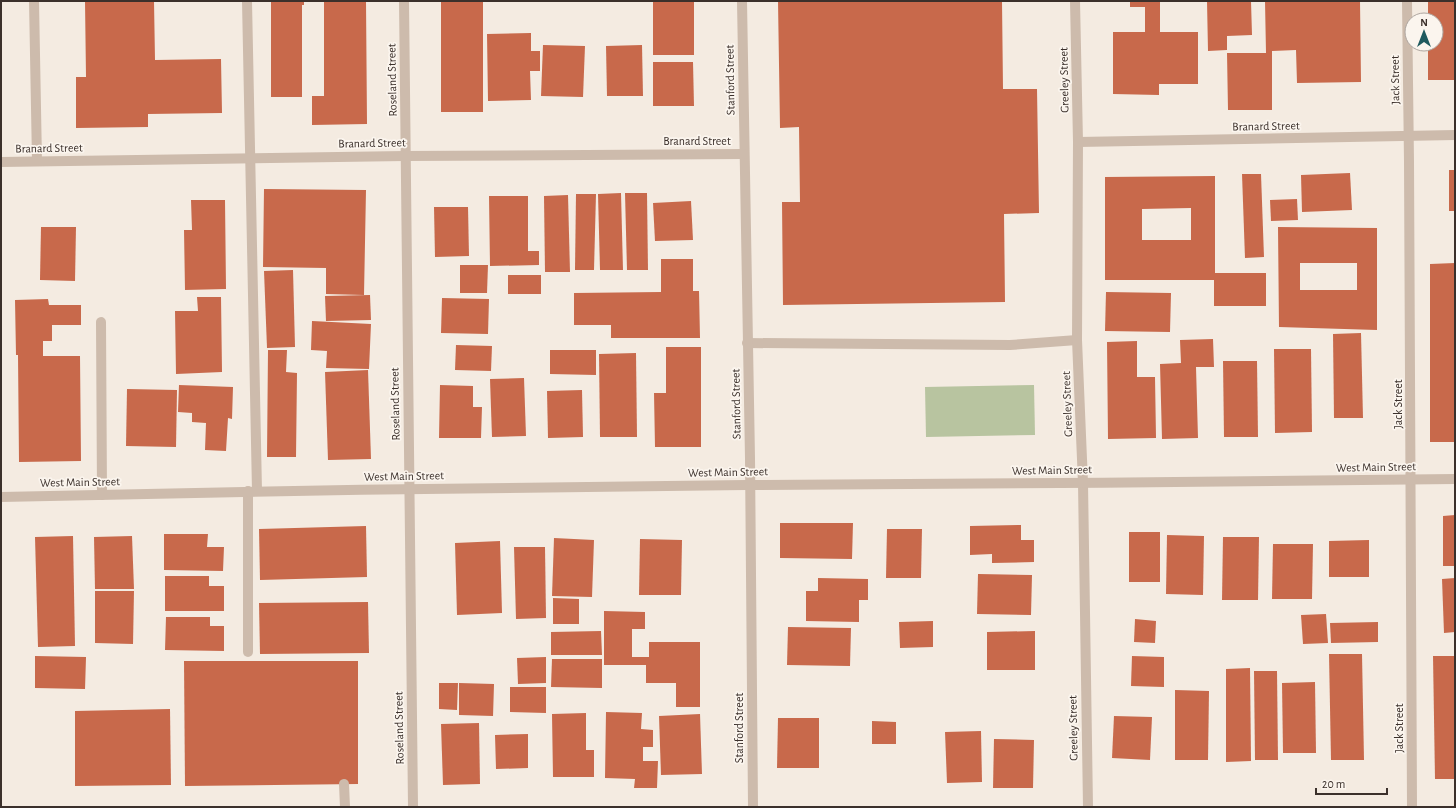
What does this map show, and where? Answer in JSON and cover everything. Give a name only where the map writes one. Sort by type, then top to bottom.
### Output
[{"type":"street","points":[[34,1],[37,161]]},
{"type":"street","points":[[247,1],[250,158],[252,491],[248,652]]},
{"type":"street","name":"Roseland Street","points":[[404,1],[413,807]]},
{"type":"street","name":"Stanford Street","points":[[742,1],[750,485],[753,807]]},
{"type":"street","name":"Greeley Street","points":[[1075,1],[1078,142],[1078,340],[1083,483],[1088,807]]},
{"type":"street","name":"Jack Street","points":[[1407,1],[1412,807]]},
{"type":"street","name":"Branard Street","points":[[1078,142],[1455,135]]},
{"type":"street","name":"Branard Street","points":[[1,162],[406,156],[744,154]]},
{"type":"street","points":[[101,322],[102,495]]},
{"type":"street","points":[[748,343],[1010,345],[1078,340]]},
{"type":"street","name":"West Main Street","points":[[1,497],[409,489],[1455,479]]},
{"type":"street","points":[[344,784],[345,807]]},
{"type":"green space","points":[[1034,385],[1035,435],[926,437],[925,387]]},
{"type":"building","points":[[85,1],[154,1],[155,60],[221,59],[222,113],[148,114],[148,127],[76,128],[76,77],[86,77]]},
{"type":"building","points":[[271,1],[304,1],[304,5],[302,5],[302,97],[271,97]]},
{"type":"building","points":[[324,1],[366,1],[367,124],[312,125],[312,96],[324,96]]},
{"type":"building","points":[[441,1],[483,1],[483,112],[441,112]]},
{"type":"building","points":[[653,1],[694,1],[694,55],[653,55]]},
{"type":"building","points":[[778,1],[1002,1],[1003,89],[1037,89],[1039,213],[1004,214],[1005,302],[783,305],[782,202],[800,202],[799,127],[780,128]]},
{"type":"building","points":[[1130,1],[1160,1],[1160,32],[1198,32],[1198,84],[1159,84],[1159,95],[1113,94],[1113,32],[1145,32],[1145,7],[1130,7]]},
{"type":"building","points":[[1207,1],[1251,1],[1252,35],[1227,36],[1227,50],[1208,51]]},
{"type":"building","points":[[1265,1],[1360,1],[1361,82],[1297,83],[1296,50],[1272,51],[1272,110],[1228,110],[1227,53],[1266,53]]},
{"type":"building","points":[[1428,1],[1455,1],[1455,80],[1428,80],[1428,52],[1444,52],[1444,12],[1428,12]]},
{"type":"building","points":[[531,33],[531,51],[540,51],[540,71],[530,71],[531,100],[488,101],[487,34]]},
{"type":"building","points":[[543,45],[585,46],[583,97],[541,96]]},
{"type":"building","points":[[642,45],[643,96],[607,96],[606,46]]},
{"type":"building","points":[[653,62],[693,62],[694,106],[653,106]]},
{"type":"building","points":[[1449,170],[1455,170],[1455,211],[1449,211]]},
{"type":"building","points":[[1350,173],[1352,210],[1302,212],[1301,175]]},
{"type":"building","points":[[1242,174],[1261,174],[1264,257],[1245,258]]},
{"type":"building","points":[[1215,176],[1215,273],[1266,273],[1266,306],[1214,306],[1214,280],[1105,280],[1105,177]],"holes":[[[1191,208],[1191,240],[1142,240],[1142,209]]]},
{"type":"building","points":[[264,189],[366,190],[364,295],[326,294],[326,268],[263,267]]},
{"type":"building","points":[[621,193],[623,270],[600,270],[598,194]]},
{"type":"building","points":[[625,193],[647,193],[648,270],[627,270]]},
{"type":"building","points":[[576,194],[596,194],[594,270],[575,270]]},
{"type":"building","points":[[568,195],[570,272],[545,272],[544,196]]},
{"type":"building","points":[[489,196],[528,196],[528,251],[539,251],[539,265],[490,266]]},
{"type":"building","points":[[1297,199],[1298,220],[1271,221],[1270,200]]},
{"type":"building","points":[[191,200],[225,200],[226,289],[185,290],[184,230],[192,230]]},
{"type":"building","points":[[691,201],[693,240],[655,241],[653,203]]},
{"type":"building","points":[[434,207],[468,207],[469,256],[435,257]]},
{"type":"building","points":[[41,227],[76,227],[75,281],[40,280]]},
{"type":"building","points":[[1278,227],[1377,228],[1377,330],[1279,327]],"holes":[[[1300,263],[1357,263],[1357,290],[1300,290]]]},
{"type":"building","points":[[661,259],[693,259],[693,291],[699,291],[700,338],[611,338],[611,325],[574,325],[574,293],[661,292]]},
{"type":"building","points":[[1455,263],[1455,442],[1430,442],[1430,264]]},
{"type":"building","points":[[460,265],[488,265],[487,293],[460,293]]},
{"type":"building","points":[[293,270],[295,347],[267,348],[264,271]]},
{"type":"building","points":[[508,275],[541,275],[541,294],[508,294]]},
{"type":"building","points":[[1106,292],[1171,293],[1170,332],[1105,331]]},
{"type":"building","points":[[370,295],[371,320],[326,321],[325,296]]},
{"type":"building","points":[[197,297],[221,297],[222,372],[176,374],[175,311],[198,311]]},
{"type":"building","points":[[442,298],[489,299],[488,334],[441,333]]},
{"type":"building","points":[[48,299],[49,305],[81,305],[81,325],[52,325],[52,341],[43,341],[43,356],[80,356],[81,461],[19,462],[18,355],[16,355],[15,300]]},
{"type":"building","points":[[312,321],[371,324],[369,369],[326,368],[327,351],[311,350]]},
{"type":"building","points":[[1361,333],[1363,418],[1334,418],[1333,334]]},
{"type":"building","points":[[1213,339],[1214,367],[1196,367],[1198,438],[1162,439],[1160,364],[1181,363],[1180,340]]},
{"type":"building","points":[[1137,341],[1137,377],[1155,377],[1156,438],[1108,439],[1107,342]]},
{"type":"building","points":[[456,345],[492,346],[491,371],[455,370]]},
{"type":"building","points":[[666,347],[701,347],[701,447],[655,447],[654,393],[666,393]]},
{"type":"building","points":[[1274,349],[1311,349],[1312,432],[1275,433]]},
{"type":"building","points":[[268,350],[287,350],[286,372],[297,373],[296,457],[267,457]]},
{"type":"building","points":[[550,350],[596,350],[596,375],[550,374]]},
{"type":"building","points":[[636,353],[637,437],[600,437],[599,354]]},
{"type":"building","points":[[1223,361],[1257,361],[1258,437],[1224,437]]},
{"type":"building","points":[[368,370],[371,459],[328,460],[325,372]]},
{"type":"building","points":[[524,378],[526,436],[492,437],[490,379]]},
{"type":"building","points":[[179,385],[233,387],[232,419],[228,418],[226,451],[205,450],[206,423],[192,422],[192,413],[178,412]]},
{"type":"building","points":[[440,385],[473,386],[473,407],[482,407],[481,438],[439,438]]},
{"type":"building","points":[[127,389],[177,390],[176,447],[126,446]]},
{"type":"building","points":[[582,390],[583,437],[548,438],[547,391]]},
{"type":"building","points":[[1455,515],[1455,566],[1443,566],[1443,516]]},
{"type":"building","points":[[780,523],[853,523],[852,559],[780,558]]},
{"type":"building","points":[[1021,525],[1021,540],[1034,540],[1034,562],[992,563],[992,554],[970,555],[970,526]]},
{"type":"building","points":[[366,526],[367,577],[260,580],[259,529]]},
{"type":"building","points":[[887,529],[922,529],[921,578],[886,578]]},
{"type":"building","points":[[1129,532],[1160,532],[1160,582],[1129,582]]},
{"type":"building","points":[[164,534],[208,534],[207,547],[224,547],[223,571],[164,570]]},
{"type":"building","points":[[1167,535],[1204,536],[1203,595],[1166,594]]},
{"type":"building","points":[[73,536],[75,646],[38,647],[35,537]]},
{"type":"building","points":[[132,536],[134,589],[95,589],[94,537]]},
{"type":"building","points":[[1223,537],[1259,537],[1258,600],[1222,600]]},
{"type":"building","points":[[554,538],[594,540],[592,597],[552,596]]},
{"type":"building","points":[[640,539],[682,540],[681,595],[639,595]]},
{"type":"building","points":[[1369,540],[1369,577],[1329,577],[1329,541]]},
{"type":"building","points":[[500,541],[502,613],[457,615],[455,543]]},
{"type":"building","points":[[1273,544],[1313,544],[1312,599],[1272,599]]},
{"type":"building","points":[[514,547],[545,547],[546,618],[516,619]]},
{"type":"building","points":[[978,574],[1032,575],[1031,615],[977,614]]},
{"type":"building","points":[[165,576],[209,576],[209,586],[224,586],[224,611],[165,611]]},
{"type":"building","points":[[818,578],[868,579],[868,600],[859,600],[859,622],[806,621],[806,591],[818,591]]},
{"type":"building","points":[[1455,578],[1455,632],[1444,633],[1442,579]]},
{"type":"building","points":[[95,591],[134,591],[133,644],[95,643]]},
{"type":"building","points":[[553,598],[579,599],[579,624],[553,624]]},
{"type":"building","points":[[368,602],[369,653],[260,654],[259,603]]},
{"type":"building","points":[[604,611],[645,612],[645,629],[632,629],[632,657],[649,657],[649,642],[700,642],[700,707],[676,707],[676,683],[646,683],[646,665],[604,665]]},
{"type":"building","points":[[1326,614],[1328,643],[1303,644],[1301,615]]},
{"type":"building","points":[[166,617],[210,617],[210,626],[224,626],[224,651],[165,650]]},
{"type":"building","points":[[1135,619],[1156,621],[1155,643],[1134,642]]},
{"type":"building","points":[[933,621],[933,647],[900,648],[899,622]]},
{"type":"building","points":[[1378,622],[1378,642],[1331,643],[1330,623]]},
{"type":"building","points":[[788,627],[851,628],[850,666],[787,665]]},
{"type":"building","points":[[601,631],[602,655],[551,655],[551,632]]},
{"type":"building","points":[[1035,631],[1035,670],[987,670],[987,632]]},
{"type":"building","points":[[1329,654],[1362,654],[1364,760],[1331,760]]},
{"type":"building","points":[[35,656],[86,657],[85,689],[35,688]]},
{"type":"building","points":[[1132,656],[1164,657],[1164,687],[1131,686]]},
{"type":"building","points":[[1433,656],[1455,656],[1455,779],[1435,779]]},
{"type":"building","points":[[546,657],[546,683],[518,684],[517,658]]},
{"type":"building","points":[[552,659],[602,659],[602,688],[551,687]]},
{"type":"building","points":[[184,661],[358,661],[358,784],[185,786]]},
{"type":"building","points":[[1250,668],[1251,761],[1226,762],[1226,669]]},
{"type":"building","points":[[1254,671],[1277,671],[1278,760],[1255,760]]},
{"type":"building","points":[[1315,682],[1316,753],[1283,753],[1282,683]]},
{"type":"building","points":[[439,683],[458,683],[457,710],[439,709]]},
{"type":"building","points":[[459,683],[494,684],[493,716],[459,715]]},
{"type":"building","points":[[510,687],[546,687],[546,713],[510,712]]},
{"type":"building","points":[[1175,690],[1209,691],[1208,760],[1175,760]]},
{"type":"building","points":[[170,709],[171,785],[75,786],[75,711]]},
{"type":"building","points":[[606,712],[642,713],[641,729],[653,730],[653,747],[643,747],[643,761],[658,761],[657,788],[634,788],[635,779],[605,778]]},
{"type":"building","points":[[586,713],[586,750],[594,750],[594,777],[553,777],[552,714]]},
{"type":"building","points":[[700,714],[702,774],[661,775],[659,716]]},
{"type":"building","points":[[1114,716],[1152,717],[1150,760],[1112,758]]},
{"type":"building","points":[[778,718],[819,718],[819,768],[777,768]]},
{"type":"building","points":[[872,721],[896,722],[896,744],[872,744]]},
{"type":"building","points":[[479,723],[480,784],[443,785],[441,724]]},
{"type":"building","points":[[981,731],[982,782],[947,783],[945,732]]},
{"type":"building","points":[[528,734],[528,768],[496,769],[495,735]]},
{"type":"building","points":[[994,739],[1034,740],[1033,788],[993,788]]}]
